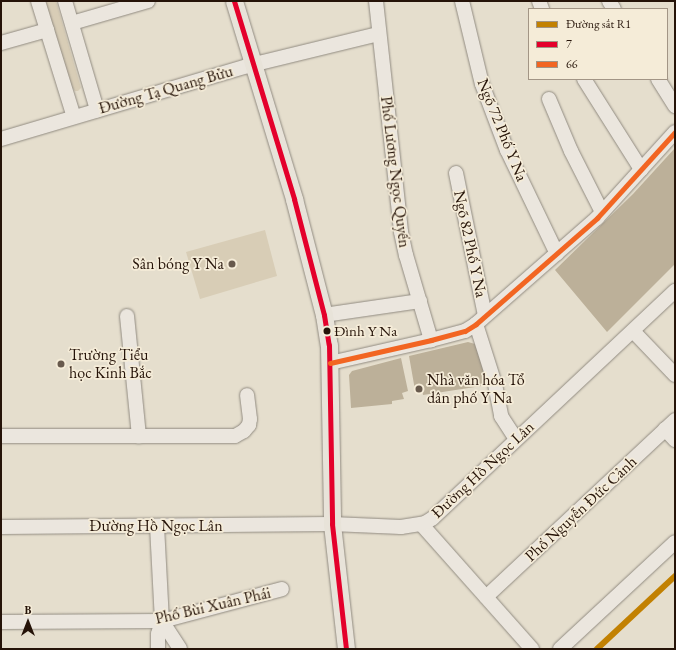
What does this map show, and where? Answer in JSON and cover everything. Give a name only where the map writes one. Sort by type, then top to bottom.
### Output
[{"type":"main road","points":[[234,1],[294,199],[324,315],[330,363],[332,524],[346,649]]},
{"type":"street","points":[[38,1],[74,117]]},
{"type":"street","points":[[65,1],[97,110]]},
{"type":"street","points":[[72,23],[148,1]]},
{"type":"street","name":"Phố Lương Ngọc Quyến","points":[[376,1],[378,34],[401,232],[430,340]]},
{"type":"street","name":"Ngõ 72 Phố Y Na","points":[[462,1],[482,84],[504,143],[557,254]]},
{"type":"street","points":[[1,43],[47,30]]},
{"type":"street","name":"Đường Tạ Quang Bửu","points":[[1,139],[254,64],[378,34]]},
{"type":"street","points":[[585,80],[641,169]]},
{"type":"street","points":[[659,80],[675,106]]},
{"type":"street","points":[[549,99],[571,151],[602,212]]},
{"type":"street","points":[[330,363],[465,331],[557,254],[602,212],[675,132]]},
{"type":"street","name":"Ngõ 82 Phố Y Na","points":[[456,172],[480,320],[501,416],[516,439]]},
{"type":"street","name":"Đường Hồ Ngọc Lân","points":[[1,527],[332,524],[401,527],[422,525],[434,518],[516,439],[675,291]]},
{"type":"street","points":[[324,315],[420,301]]},
{"type":"street","points":[[127,316],[139,436]]},
{"type":"street","points":[[633,331],[675,375]]},
{"type":"street","points":[[1,436],[239,435],[249,425],[250,419],[247,395]]},
{"type":"street","points":[[670,425],[675,440]]},
{"type":"street","name":"Phố Nguyễn Đức Cảnh","points":[[486,597],[670,425]]},
{"type":"street","points":[[422,525],[532,649]]},
{"type":"street","points":[[157,526],[162,621],[158,634],[158,649]]},
{"type":"street","points":[[560,649],[675,542]]},
{"type":"street","name":"Phố Bùi Xuân Phái","points":[[1,622],[162,621],[282,589]]},
{"type":"street","points":[[162,621],[180,649]]},
{"type":"shaded area","points":[[45,1],[56,1],[81,88],[78,91],[75,91],[71,87]]},
{"type":"shaded area","points":[[675,148],[675,264],[607,332],[555,270],[633,194]]},
{"type":"shaded area","name":"Sân bóng Y Na","points":[[265,230],[277,276],[200,299],[186,252]]},
{"type":"shaded area","points":[[468,342],[475,344],[488,385],[423,395],[422,389],[415,390],[409,356]]},
{"type":"shaded area","points":[[401,358],[408,391],[402,393],[404,399],[392,401],[392,404],[351,408],[349,375],[352,371]]},
{"type":"rail line","name":"R1","points":[[597,649],[675,576]]},
{"type":"transit line","name":"7","points":[[234,1],[294,199],[324,315],[329,345],[332,524],[346,649]]},
{"type":"transit line","name":"66","points":[[330,363],[465,331],[476,324],[597,218],[675,132]]},
{"type":"place","name":"Sân bóng Y Na","points":[[232,264]]},
{"type":"place","name":"Đình Y Na","points":[[327,331]]},
{"type":"place","name":"Trường Tiểu học Kinh Bắc","points":[[61,364]]},
{"type":"place","name":"Nhà văn hóa Tổ dân phố Y Na","points":[[419,389]]}]
